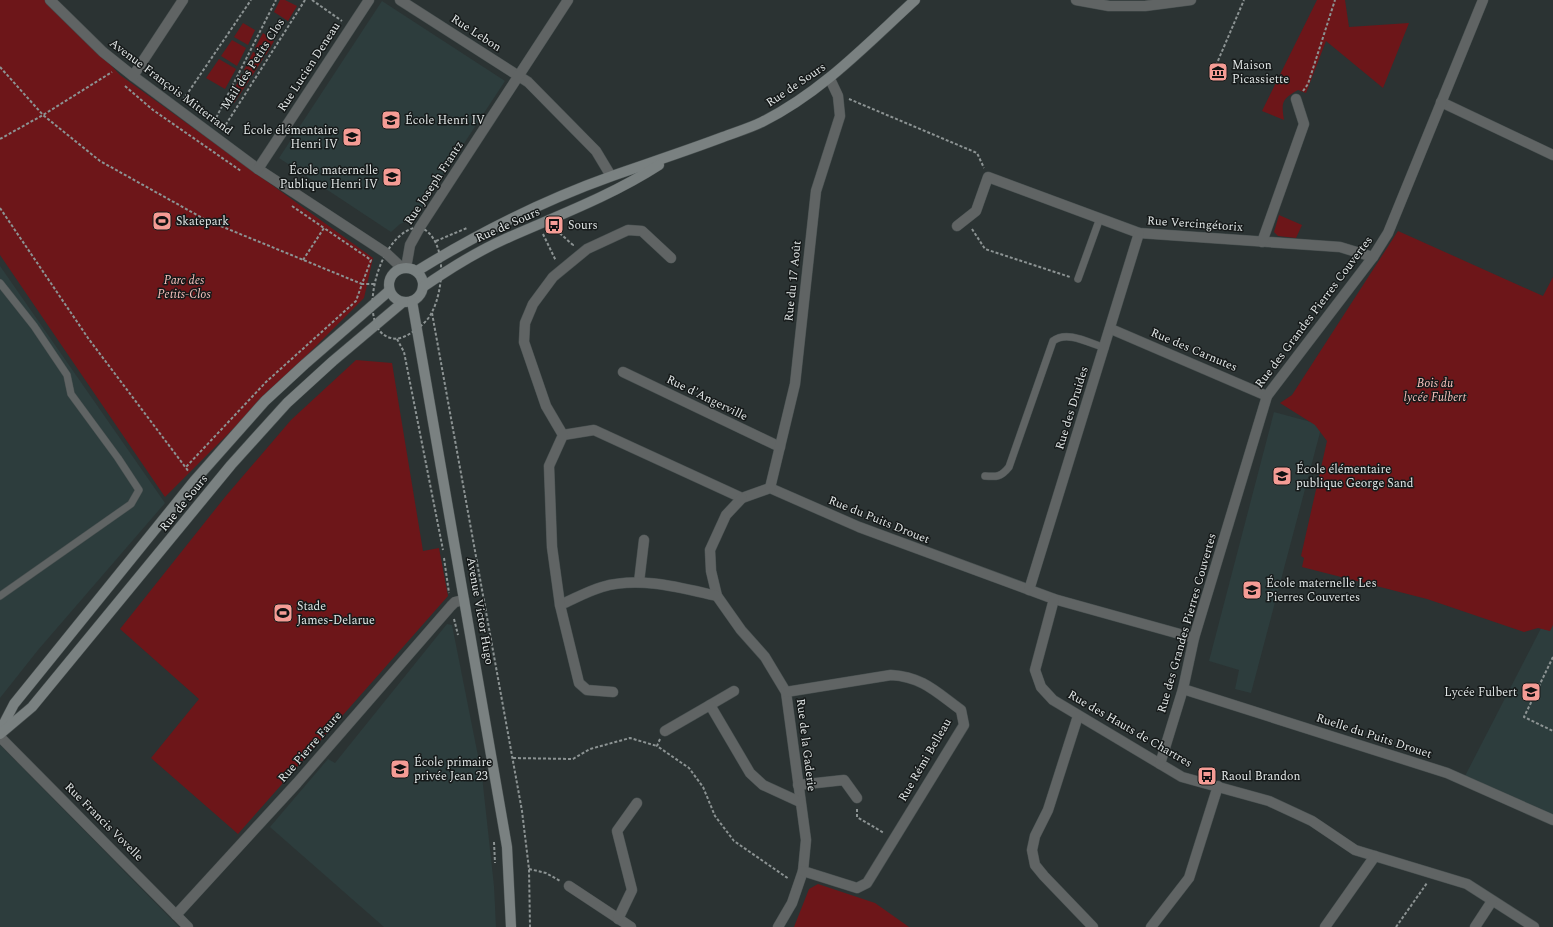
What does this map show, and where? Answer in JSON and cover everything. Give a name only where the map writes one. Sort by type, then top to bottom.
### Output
[{"type":"main road","name":"Rue de Sours","points":[[417,271],[483,231],[532,207],[611,176],[670,158],[762,122],[797,102],[830,79],[915,0]]},
{"type":"main road","name":"Rue de Sours","points":[[423,287],[470,257],[632,182],[670,158]]},
{"type":"main road","points":[[404,268],[417,271],[422,278],[423,287],[420,296],[408,302],[395,299],[389,291],[388,286],[392,274],[404,268]]},
{"type":"main road","name":"Rue de Sours","points":[[0,734],[14,704],[218,454],[282,385],[389,291]]},
{"type":"main road","name":"Rue de Sours","points":[[0,734],[32,707],[231,465],[287,404],[376,325],[408,302]]},
{"type":"main road","name":"Avenue Victor Hugo","points":[[408,302],[464,600],[507,847],[511,927]]},
{"type":"street","name":"Avenue François Mitterrand","points":[[50,0],[103,52],[133,76],[258,169],[386,253],[404,268]]},
{"type":"street","points":[[133,76],[183,0]]},
{"type":"street","name":"Rue Lucien Deneau","points":[[258,169],[369,0]]},
{"type":"street","name":"Rue Lebon","points":[[400,0],[528,82],[596,151],[611,176]]},
{"type":"street","name":"Rue Joseph Frantz","points":[[404,268],[410,245],[420,227],[568,0]]},
{"type":"street","points":[[1076,0],[1109,6],[1145,6],[1192,0]]},
{"type":"street","name":"Rue des Grandes Pierres Couvertes","points":[[1160,764],[1184,689],[1194,638],[1267,396],[1373,257],[1388,233],[1483,0]]},
{"type":"street","name":"Rue du 17 Août","points":[[770,488],[795,384],[816,191],[840,116],[838,96],[830,79]]},
{"type":"street","points":[[1262,242],[1304,124],[1296,99]]},
{"type":"street","points":[[1442,102],[1553,155]]},
{"type":"street","points":[[957,226],[976,211],[988,177]]},
{"type":"street","name":"Rue Vercingétorix","points":[[988,177],[1139,233],[1340,247],[1373,257]]},
{"type":"street","points":[[563,435],[546,406],[524,342],[525,323],[533,304],[553,277],[587,249],[628,230],[642,231],[672,258]]},
{"type":"street","name":"Rue des Druides","points":[[1029,590],[1105,348],[1139,233]]},
{"type":"street","name":"Rue des Carnutes","points":[[1111,328],[1267,396]]},
{"type":"street","name":"Rue d'Angerville","points":[[623,372],[780,448]]},
{"type":"street","points":[[563,435],[594,430],[742,498],[770,488]]},
{"type":"street","points":[[563,435],[549,466],[552,547],[560,605],[579,683],[588,690],[613,692]]},
{"type":"street","name":"Rue du Puits Drouet","points":[[770,488],[859,527],[1054,599],[1194,638]]},
{"type":"street","name":"Rue de la Gaderie","points":[[742,498],[726,515],[710,550],[710,571],[717,596],[741,630],[765,657],[786,692],[806,840],[803,871],[792,903],[778,927]]},
{"type":"street","points":[[639,582],[644,540]]},
{"type":"street","points":[[560,605],[603,586],[639,582],[672,586],[717,596]]},
{"type":"street","name":"Rue des Hauts de Chartres","points":[[1054,599],[1035,670],[1042,687],[1053,700],[1182,777],[1269,801],[1312,821],[1355,850],[1467,884],[1534,927]]},
{"type":"street","name":"Rue Pierre Faure","points":[[176,915],[297,783],[451,606],[455,602],[464,600]]},
{"type":"street","name":"Rue Rémi Belleau","points":[[786,692],[891,675],[909,676],[923,682],[961,710],[964,725],[867,883],[857,888],[803,871]]},
{"type":"street","name":"Ruelle du Puits Drouet","points":[[1184,689],[1447,773],[1553,820]]},
{"type":"street","points":[[665,731],[734,691]]},
{"type":"street","points":[[710,705],[750,773],[763,785],[800,802]]},
{"type":"street","points":[[1078,716],[1048,810],[1035,836],[1032,850],[1035,865],[1093,927]]},
{"type":"street","name":"Rue Francis Vovelle","points":[[0,734],[188,927]]},
{"type":"street","points":[[798,785],[844,780],[857,798]]},
{"type":"street","points":[[1151,927],[1189,878],[1218,786]]},
{"type":"street","points":[[618,919],[632,890],[617,831],[637,803]]},
{"type":"street","points":[[1325,927],[1374,856]]},
{"type":"street","points":[[569,886],[630,927]]},
{"type":"street","points":[[1475,927],[1492,900]]},
{"type":"lane","points":[[1078,279],[1100,218]]},
{"type":"lane","points":[[0,283],[34,326],[67,375],[71,394],[118,458],[139,490],[131,504],[0,596]]},
{"type":"lane","points":[[985,476],[996,477],[1003,475],[1008,467],[1053,341],[1059,336],[1067,336],[1105,348]]},
{"type":"path","points":[[177,109],[251,0]]},
{"type":"path","name":"Mail des Petits Clos","points":[[207,131],[216,118],[276,0]]},
{"type":"path","name":"Mail des Petits Clos","points":[[217,138],[305,0]]},
{"type":"path","points":[[312,0],[351,28]]},
{"type":"path","points":[[1214,70],[1244,0]]},
{"type":"path","points":[[1296,99],[1308,84],[1335,0]]},
{"type":"path","points":[[0,67],[43,115],[100,161],[206,220],[362,284],[374,284]]},
{"type":"path","points":[[0,139],[122,67]]},
{"type":"path","points":[[848,98],[977,153],[988,177]]},
{"type":"path","points":[[0,208],[88,338],[186,468],[266,382],[356,301],[370,260],[324,228],[303,260]]},
{"type":"path","points":[[966,220],[985,249],[1078,279]]},
{"type":"path","points":[[539,225],[542,232],[544,230],[547,235]]},
{"type":"path","points":[[552,232],[558,229],[573,245],[567,250]]},
{"type":"path","points":[[545,239],[560,271]]},
{"type":"path","points":[[555,261],[561,255]]},
{"type":"path","points":[[432,313],[513,758],[529,869],[530,927]]},
{"type":"path","points":[[376,325],[386,337],[397,339],[408,335]]},
{"type":"path","points":[[397,339],[404,352],[444,555],[451,606],[458,636]]},
{"type":"path","points":[[1553,657],[1524,717],[1553,731]]},
{"type":"path","points":[[657,746],[665,731]]},
{"type":"path","points":[[513,758],[573,759],[590,749],[630,738],[657,746],[689,768],[703,787],[714,816],[734,841],[798,885]]},
{"type":"path","points":[[857,798],[857,817],[894,839]]},
{"type":"path","points":[[493,836],[496,865]]},
{"type":"path","points":[[529,869],[546,872],[569,886]]},
{"type":"path","points":[[1396,927],[1433,874]]},
{"type":"shaded area","name":"École Henri IV","points":[[382,1],[505,81],[415,218],[400,224],[391,232],[279,158]]},
{"type":"shaded area","points":[[0,266],[165,503],[38,650],[0,698]]},
{"type":"shaded area","points":[[1274,412],[1322,425],[1251,693],[1235,689],[1239,670],[1209,661]]},
{"type":"shaded area","name":"Lycée Fulbert","points":[[1553,605],[1553,817],[1464,778]]},
{"type":"shaded area","name":"École primaire privée Jean 23","points":[[447,624],[452,625],[482,776],[494,886],[496,927],[384,927],[270,827],[328,759],[335,763]]},
{"type":"shaded area","points":[[0,745],[179,927],[0,927]]},
{"type":"green space","name":"Parc des Petits-Clos","points":[[0,0],[49,0],[120,75],[373,258],[364,298],[165,497],[0,255]]},
{"type":"green space","points":[[280,0],[285,0],[297,6],[288,21],[274,12]]},
{"type":"green space","points":[[1317,0],[1345,0],[1349,27],[1409,23],[1383,88],[1326,41],[1306,93],[1298,90],[1289,96],[1284,102],[1284,120],[1262,111]]},
{"type":"green space","points":[[243,23],[255,30],[248,45],[234,37]]},
{"type":"green space","points":[[263,33],[274,41],[266,55],[255,48]]},
{"type":"green space","points":[[232,40],[246,48],[237,66],[221,56]]},
{"type":"green space","points":[[253,52],[264,57],[252,76],[244,70]]},
{"type":"green space","points":[[219,59],[236,69],[225,89],[206,78]]},
{"type":"green space","points":[[242,74],[250,79],[234,103],[229,99]]},
{"type":"green space","points":[[1279,215],[1302,225],[1296,238],[1278,236],[1274,232]]},
{"type":"green space","name":"Bois du lycée Fulbert","points":[[1398,231],[1543,296],[1553,277],[1553,625],[1550,631],[1538,628],[1524,632],[1427,599],[1302,567],[1304,558],[1301,556],[1327,441],[1315,425],[1280,403],[1292,395]]},
{"type":"green space","name":"Stade James-Delarue","points":[[356,360],[392,363],[423,551],[439,548],[448,596],[238,834],[151,758],[199,699],[120,629],[225,497],[291,420]]},
{"type":"green space","points":[[818,884],[875,903],[909,927],[794,927],[809,889]]},
{"type":"place","name":"Maison Picassiette","points":[[1218,72]]},
{"type":"place","name":"École Henri IV","points":[[391,120]]},
{"type":"place","name":"École élémentaire Henri IV","points":[[352,137]]},
{"type":"place","name":"École maternelle Publique Henri IV","points":[[392,177]]},
{"type":"place","name":"Skatepark","points":[[162,221]]},
{"type":"place","name":"Sours","points":[[554,225]]},
{"type":"place","name":"École élémentaire publique George Sand","points":[[1282,476]]},
{"type":"place","name":"École maternelle Les Pierres Couvertes","points":[[1252,590]]},
{"type":"place","name":"Stade James-Delarue","points":[[283,613]]},
{"type":"place","name":"Lycée Fulbert","points":[[1531,692]]},
{"type":"place","name":"École primaire privée Jean 23","points":[[400,769]]},
{"type":"place","name":"Raoul Brandon","points":[[1207,776]]}]
